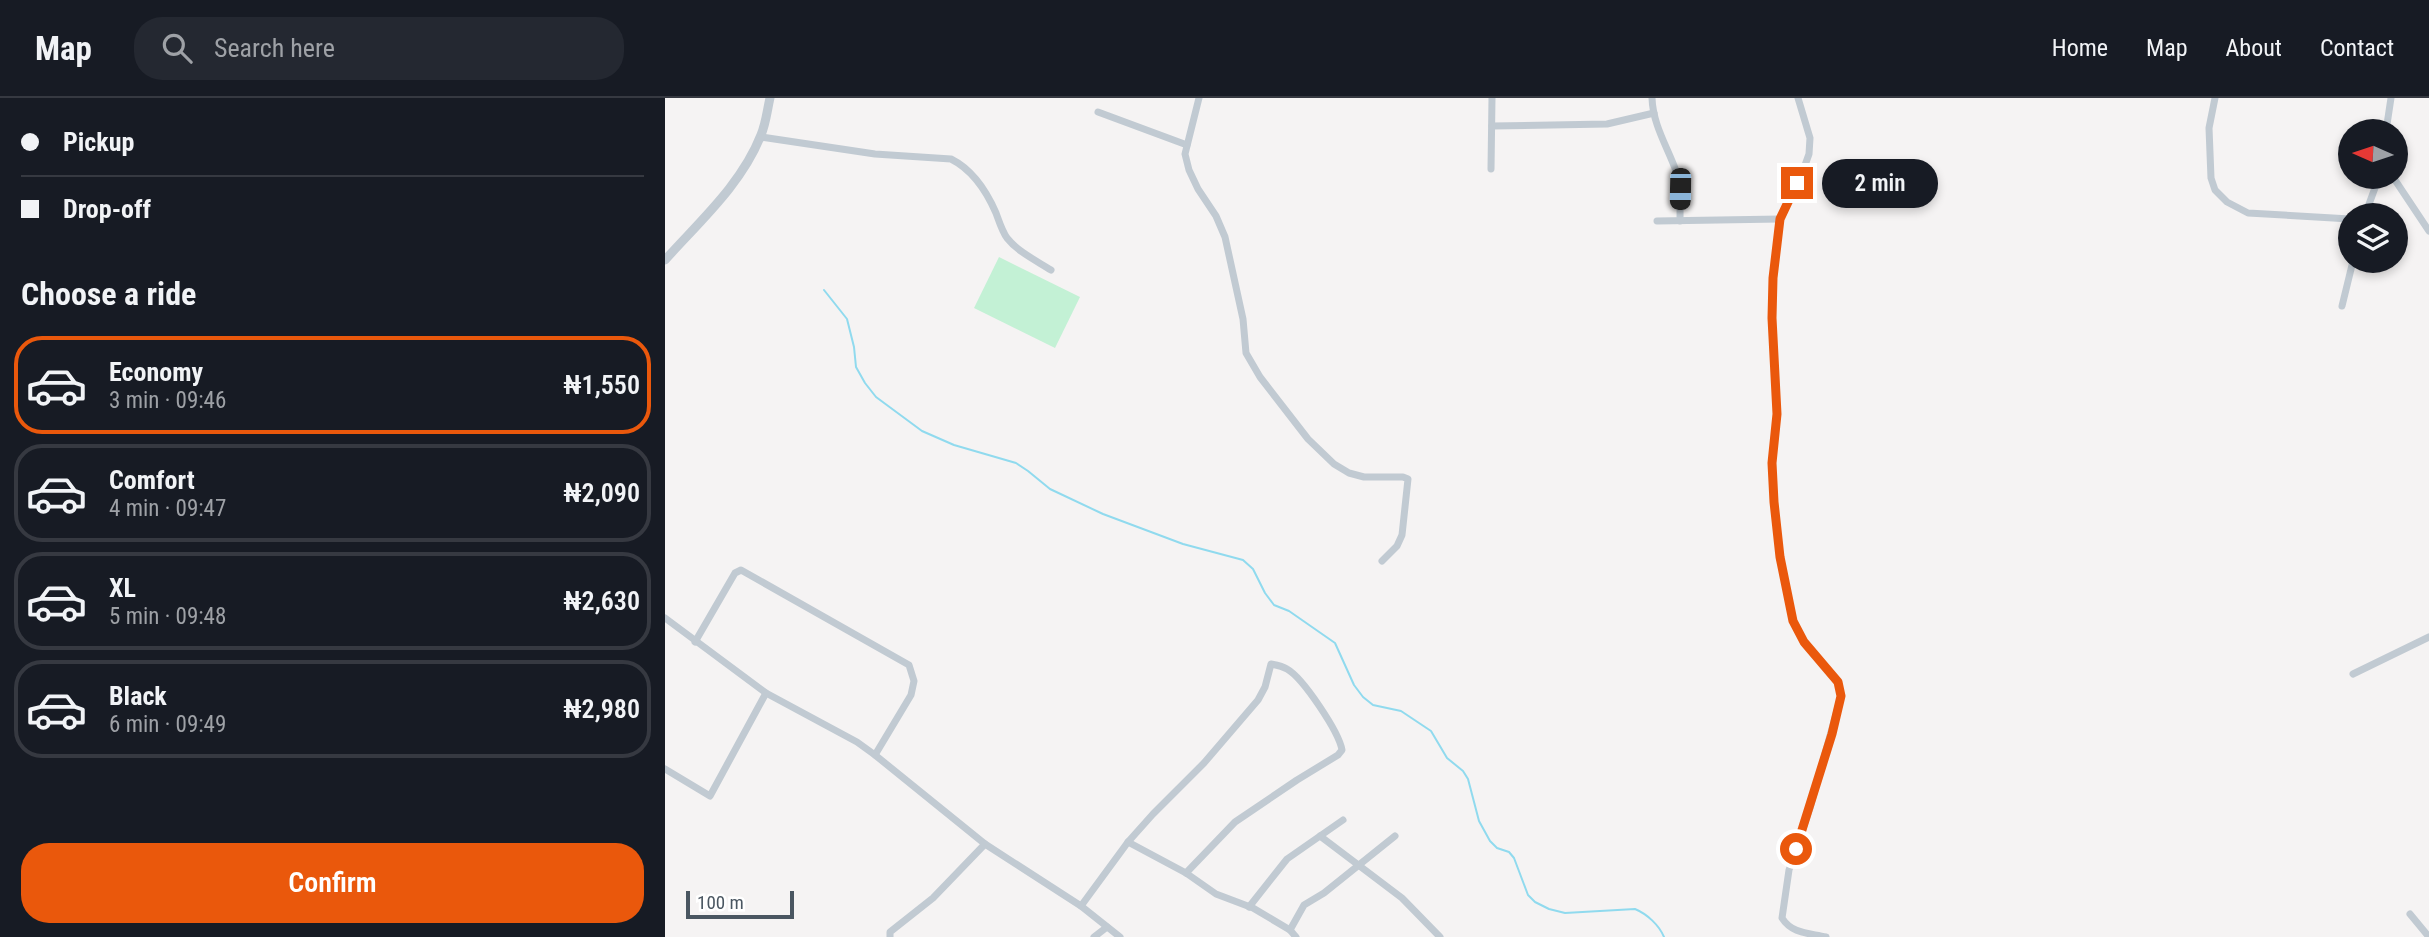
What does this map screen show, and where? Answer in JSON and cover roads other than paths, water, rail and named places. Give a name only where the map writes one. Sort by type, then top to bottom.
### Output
[{"type":"street","points":[[665,260],[747,165],[761,137],[770,98]]},
{"type":"street","points":[[1199,98],[1185,154],[1198,189],[1216,216],[1225,237],[1243,319],[1246,353],[1260,377],[1308,439],[1334,464],[1349,473],[1364,477],[1408,479],[1402,536],[1397,546],[1382,561]]},
{"type":"street","points":[[1491,169],[1492,98]]},
{"type":"street","points":[[1652,98],[1660,136],[1680,189],[1680,221]]},
{"type":"street","points":[[1798,98],[1810,138],[1809,154],[1780,219],[1773,278],[1772,318],[1777,414],[1772,463],[1780,557],[1793,621],[1804,642],[1838,682],[1841,696],[1810,808],[1789,870],[1782,918],[1788,927],[1795,931],[1826,937]]},
{"type":"street","points":[[2215,98],[2209,128],[2211,178],[2215,190],[2227,202],[2248,213],[2338,218]]},
{"type":"street","points":[[2388,119],[2391,98]]},
{"type":"street","points":[[1098,112],[1187,145]]},
{"type":"street","points":[[1492,126],[1607,124],[1654,113]]},
{"type":"street","points":[[761,137],[875,154],[951,159],[963,165],[979,183],[991,201],[1005,236],[1051,270]]},
{"type":"street","points":[[2401,189],[2429,231]]},
{"type":"street","points":[[1657,221],[1780,219]]},
{"type":"street","points":[[2342,306],[2351,273]]},
{"type":"street","points":[[695,642],[735,573],[741,570],[909,664],[914,681],[911,695],[875,755]]},
{"type":"street","points":[[665,618],[766,693],[857,742],[985,844],[1081,906],[1120,937]]},
{"type":"street","points":[[2353,674],[2429,637]]},
{"type":"street","points":[[1081,906],[1128,842],[1204,763],[1258,700],[1265,687],[1271,664],[1286,668],[1314,698],[1342,750],[1235,822],[1186,873]]},
{"type":"street","points":[[665,769],[710,796],[766,693]]},
{"type":"street","points":[[1249,907],[1287,859],[1343,820]]},
{"type":"street","points":[[1320,836],[1402,898],[1440,937]]},
{"type":"street","points":[[1290,930],[1304,905],[1324,893],[1395,836]]},
{"type":"street","points":[[1128,842],[1186,873],[1216,894],[1249,907],[1290,930],[1296,937]]},
{"type":"street","points":[[890,937],[890,932],[933,898],[985,844]]},
{"type":"street","points":[[2410,914],[2429,937]]},
{"type":"street","points":[[1094,937],[1107,927]]},
{"type":"waterway","points":[[824,290],[847,319],[856,367],[876,397],[922,431],[954,445],[1016,463],[1050,489],[1103,514],[1183,544],[1243,560],[1253,569],[1274,605],[1289,611],[1335,643],[1354,685],[1363,697],[1373,705],[1401,711],[1431,731],[1447,758],[1463,771],[1468,779],[1479,821],[1490,841],[1514,858],[1528,895],[1535,902],[1565,913],[1635,909],[1652,920],[1664,937]]}]
